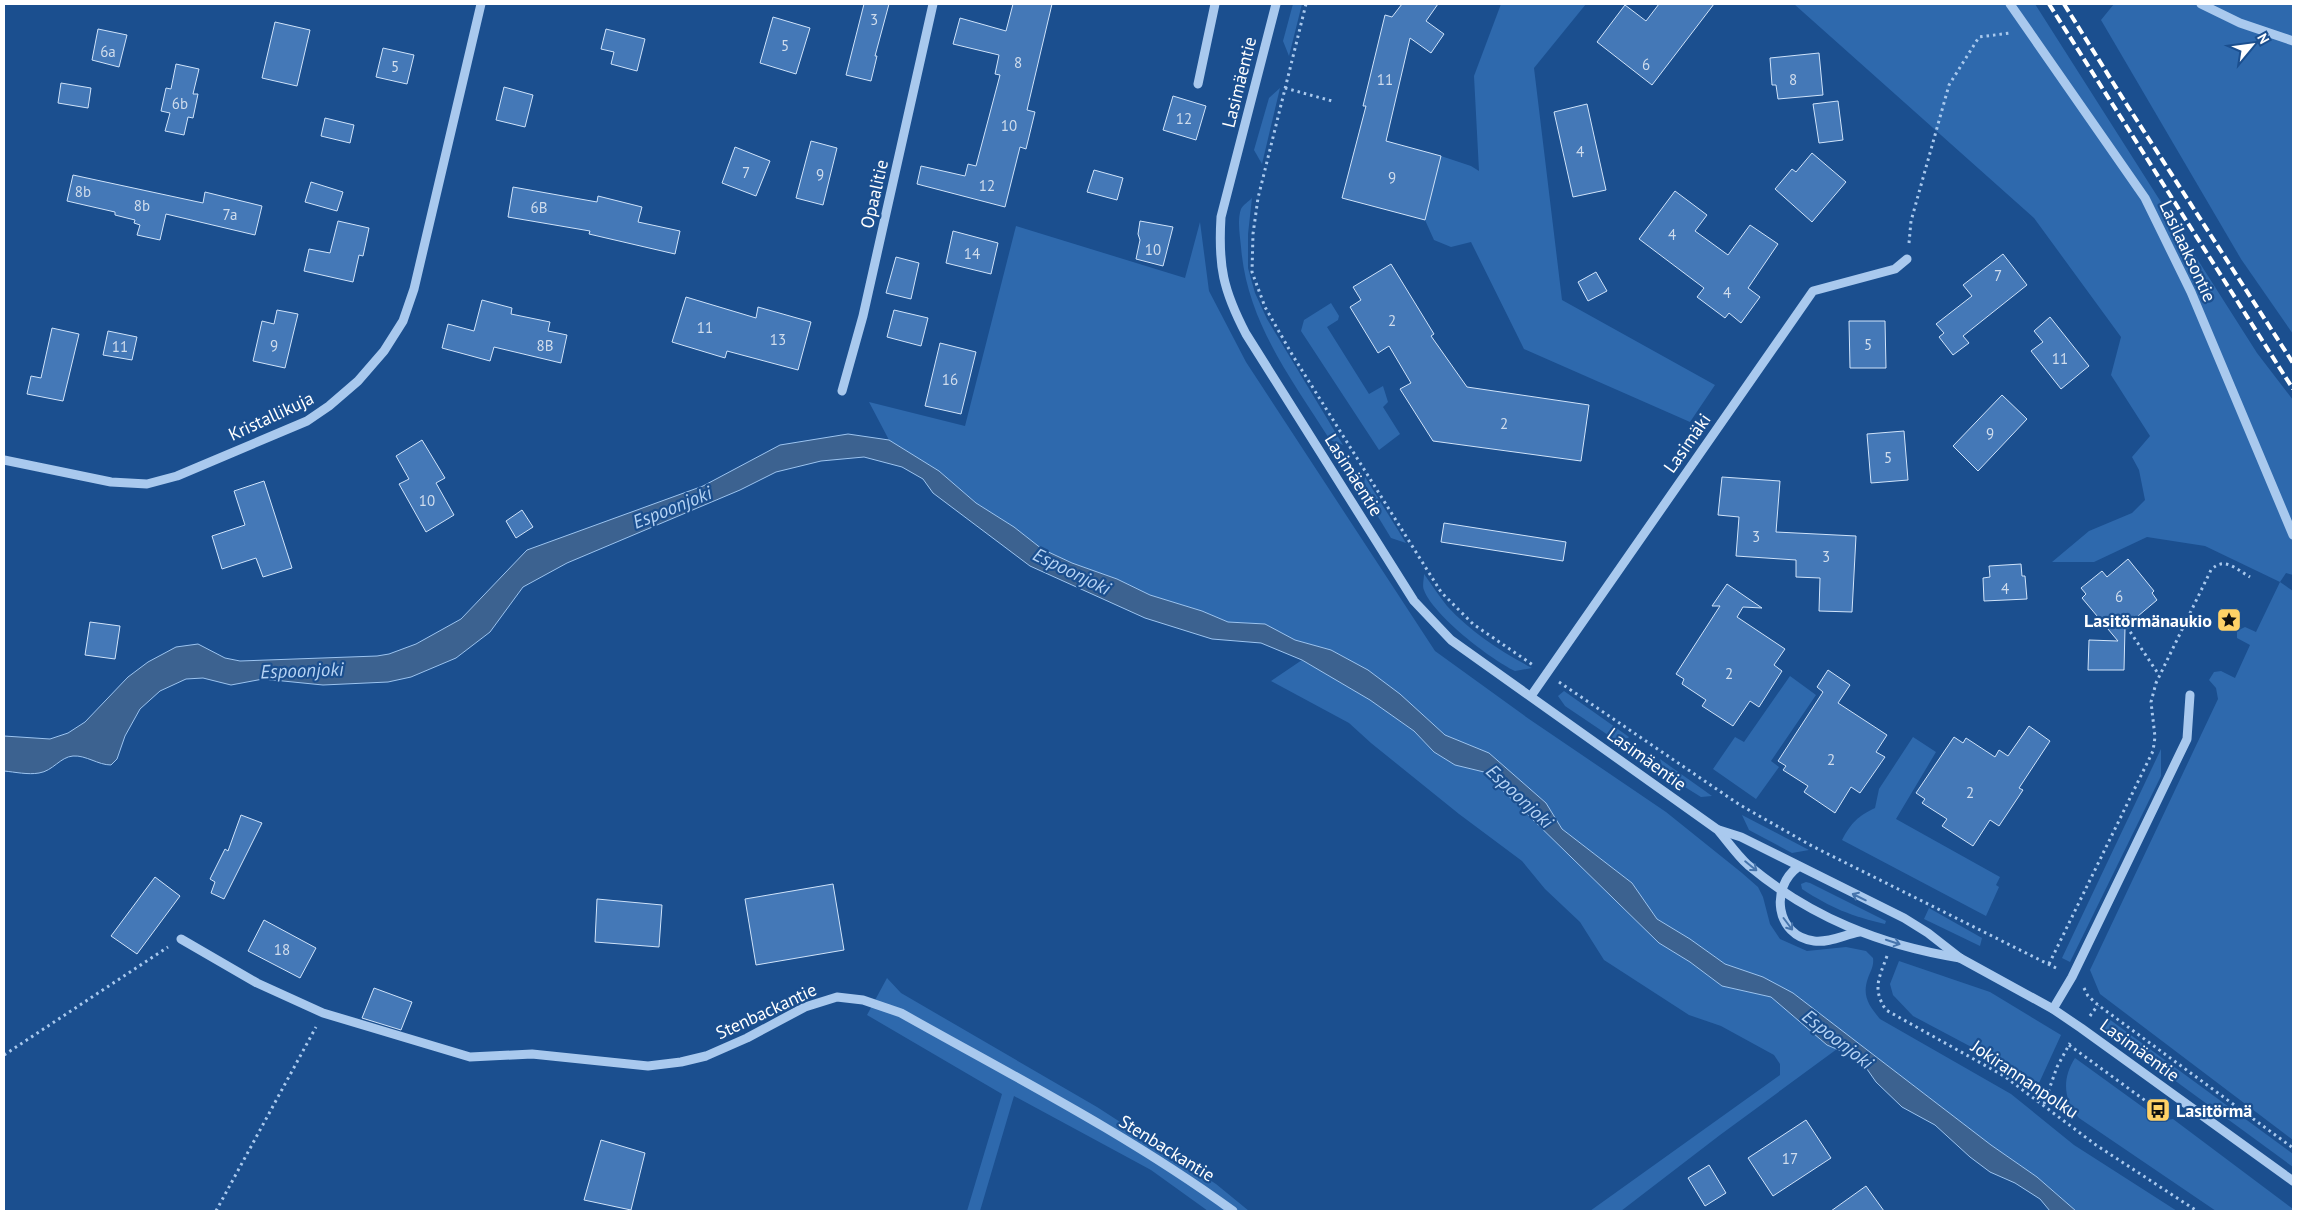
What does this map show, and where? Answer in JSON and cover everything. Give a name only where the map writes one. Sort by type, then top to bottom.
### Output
[{"type":"street","name":"Kristallikuja","points":[[4,460],[111,482],[148,484],[177,476],[307,421],[329,406],[358,380],[384,351],[403,321],[414,289],[481,4]]},
{"type":"street","name":"Opaalitie","points":[[842,391],[863,316],[933,4]]},
{"type":"street","points":[[1198,84],[1215,4]]},
{"type":"street","name":"Lasimäentie","points":[[1276,4],[1221,217],[1219,249],[1222,278],[1231,305],[1246,334],[1414,601],[1451,640],[1718,830],[1748,864],[1811,910],[1861,932],[1927,953],[1960,958]]},
{"type":"street","name":"Lasilaaksontie","points":[[2010,4],[2145,198],[2190,292],[2293,535]]},
{"type":"street","points":[[2201,4],[2240,23],[2293,41]]},
{"type":"street","name":"Lasimäki","points":[[1531,696],[1545,673],[1813,291],[1896,269],[1907,259]]},
{"type":"street","points":[[2053,1009],[2072,977],[2187,739],[2190,695]]},
{"type":"street","name":"Lasimäentie","points":[[1718,830],[1741,837],[1904,918],[1928,933],[1960,958],[2053,1009],[2293,1181]]},
{"type":"street","points":[[1798,867],[1786,879],[1779,901],[1785,922],[1799,936],[1806,939],[1823,941],[1861,932]]},
{"type":"street","name":"Stenbackantie","points":[[181,939],[257,983],[323,1013],[470,1056],[532,1054],[648,1066],[681,1062],[706,1056],[747,1038],[805,1007],[837,997],[863,1000],[901,1014],[1142,1149],[1189,1179],[1233,1211]]},
{"type":"path","points":[[1306,4],[1258,198],[1252,234],[1252,272],[1265,307],[1293,356],[1441,592],[1473,624],[1740,805],[1821,850],[2060,970]]},
{"type":"path","points":[[1907,259],[1911,221],[1949,85],[1979,36],[2028,31]]},
{"type":"path","points":[[1285,88],[1332,100]]},
{"type":"path","points":[[2049,964],[2153,752],[2155,737],[2150,702],[2160,676],[2211,570],[2222,562],[2250,577]]},
{"type":"path","points":[[2123,621],[2160,676]]},
{"type":"path","points":[[4,1055],[181,939]]},
{"type":"path","name":"Jokirannanpolku","points":[[1888,952],[1877,989],[1879,1000],[1886,1010],[1996,1071],[2044,1104],[2096,1145],[2197,1211]]},
{"type":"path","points":[[2081,982],[2088,996],[2098,1005],[2293,1148]]},
{"type":"path","points":[[216,1211],[323,1013]]},
{"type":"path","points":[[2044,1104],[2057,1067],[2069,1045],[2165,1115]]},
{"type":"shaded area","points":[[1293,4],[1302,4],[1289,56],[1283,41]]},
{"type":"shaded area","points":[[1501,4],[1586,4],[1534,68],[1562,300],[1715,385],[1690,422],[1524,349],[1471,242],[1451,247],[1434,240],[1425,220],[1441,156],[1471,166],[1479,171],[1474,76]]},
{"type":"shaded area","points":[[1794,4],[2035,4],[2257,353],[2293,400],[2293,575],[2286,573],[2280,582],[2205,546],[2147,537],[2094,562],[2052,562],[2089,531],[2132,513],[2145,500],[2139,470],[2132,457],[2150,436],[2111,375],[2121,337],[2034,218]]},
{"type":"shaded area","points":[[2114,4],[2293,4],[2293,334],[2241,259],[2101,20]]},
{"type":"shaded area","points":[[1280,88],[1262,164],[1254,150],[1269,98]]},
{"type":"shaded area","points":[[1252,198],[1248,234],[1248,268],[1255,293],[1267,319],[1343,445],[1330,440],[1300,394],[1273,348],[1252,300],[1245,274],[1239,223],[1241,209]]},
{"type":"shaded area","points":[[1200,222],[1209,291],[1246,362],[1435,651],[1529,719],[1666,812],[1742,873],[1758,887],[1763,897],[1770,924],[1780,939],[1807,951],[1846,947],[1866,951],[1873,958],[1872,968],[1866,984],[1867,1000],[1880,1019],[2011,1094],[2074,1145],[2177,1211],[2076,1211],[2037,1177],[1991,1145],[1793,993],[1763,977],[1725,964],[1690,939],[1657,919],[1632,883],[1562,829],[1546,803],[1489,753],[1445,735],[1400,694],[1368,670],[1331,650],[1295,640],[1265,624],[1228,622],[1202,611],[1150,595],[1117,579],[1072,563],[1042,549],[1014,527],[976,503],[939,471],[889,440],[869,402],[965,426],[1016,226],[1185,278]]},
{"type":"shaded area","points":[[1331,303],[1339,316],[1338,320],[1327,327],[1369,394],[1383,386],[1388,402],[1383,407],[1400,434],[1379,450],[1301,331],[1304,320]]},
{"type":"shaded area","points":[[1365,477],[1406,543],[1391,538],[1363,492]]},
{"type":"shaded area","points":[[1424,574],[1447,606],[1476,633],[1532,668],[1515,671],[1504,665],[1478,647],[1450,623],[1429,600],[1423,588]]},
{"type":"shaded area","points":[[2280,582],[2293,591],[2293,1140],[2100,994],[2090,970],[2218,699],[2216,688],[2209,680],[2214,672],[2221,671],[2235,678],[2250,645],[2237,638],[2237,631],[2245,627],[2256,632]]},
{"type":"shaded area","points":[[1302,660],[1370,700],[1414,731],[1434,752],[1455,765],[1484,772],[1659,943],[1690,962],[1722,986],[1771,997],[1827,1045],[1837,1049],[1621,1211],[1590,1211],[1780,1075],[1780,1064],[1774,1055],[1721,1026],[1689,1015],[1604,960],[1580,922],[1545,889],[1522,861],[1459,814],[1349,723],[1271,681]]},
{"type":"shaded area","points":[[1790,676],[1816,695],[1771,761],[1779,767],[1756,799],[1713,769],[1735,737],[1744,742]]},
{"type":"shaded area","points":[[1564,691],[1629,737],[1617,739],[1611,737],[1565,706],[1558,696]]},
{"type":"shaded area","points":[[1913,737],[1936,752],[1896,819],[2000,877],[1996,885],[1999,887],[1986,916],[1842,840],[1856,821],[1875,808],[1879,789]]},
{"type":"shaded area","points":[[2161,749],[2161,776],[2070,962],[2062,958]]},
{"type":"shaded area","points":[[1660,759],[1712,796],[1701,797],[1664,774]]},
{"type":"shaded area","points":[[1742,815],[1809,850],[1792,853],[1749,830]]},
{"type":"shaded area","points":[[1806,882],[1886,921],[1885,924],[1851,914],[1822,901],[1802,889],[1801,884]]},
{"type":"shaded area","points":[[1929,908],[1982,938],[1980,946],[1924,919]]},
{"type":"shaded area","points":[[1899,961],[1990,992],[2061,1035],[2039,1083],[1913,1016],[1893,995],[1890,984]]},
{"type":"shaded area","points":[[887,978],[901,993],[1097,1107],[1216,1184],[1249,1211],[1208,1211],[1151,1170],[1014,1096],[980,1211],[967,1211],[1002,1094],[867,1015]]},
{"type":"shaded area","points":[[2109,1019],[2293,1154],[2293,1167],[2103,1028]]},
{"type":"shaded area","points":[[2075,1058],[2162,1121],[2173,1119],[2293,1209],[2293,1211],[2216,1211],[2079,1118],[2070,1104],[2066,1089],[2068,1073]]},
{"type":"water","name":"Espoonjoki","points":[[848,434],[889,440],[939,471],[976,503],[1014,527],[1042,549],[1072,563],[1117,579],[1150,595],[1202,611],[1228,622],[1265,624],[1295,640],[1331,650],[1368,670],[1400,694],[1445,735],[1489,753],[1546,803],[1562,829],[1632,883],[1657,919],[1690,939],[1725,964],[1763,977],[1793,993],[1991,1145],[2037,1177],[2076,1211],[2050,1211],[2040,1199],[2015,1183],[1990,1172],[1970,1157],[1935,1125],[1902,1107],[1876,1082],[1860,1059],[1827,1045],[1771,997],[1722,986],[1690,962],[1659,943],[1484,772],[1455,765],[1434,752],[1414,731],[1370,700],[1302,660],[1261,643],[1212,639],[1145,618],[1030,566],[933,493],[923,479],[902,467],[864,457],[821,461],[776,472],[740,490],[567,563],[523,587],[490,632],[456,658],[411,677],[388,682],[323,685],[263,679],[231,685],[203,678],[186,679],[160,691],[140,709],[125,736],[117,759],[111,765],[73,756],[64,759],[44,772],[26,774],[4,771],[4,736],[50,739],[68,733],[85,722],[128,677],[148,662],[176,647],[198,644],[225,658],[240,661],[389,654],[416,644],[461,619],[527,550],[703,486],[780,445]]},
{"type":"building","points":[[864,4],[889,4],[875,56],[877,56],[871,81],[846,75]]},
{"type":"building","points":[[1013,4],[1052,4],[1027,110],[1035,112],[1026,149],[1020,147],[1005,207],[917,184],[921,166],[965,176],[968,164],[976,166],[1000,75],[995,74],[999,55],[953,44],[960,18],[1006,31]]},
{"type":"building","points":[[1402,4],[1438,4],[1426,21],[1444,34],[1431,53],[1410,38],[1386,141],[1441,156],[1425,220],[1342,198],[1366,106],[1363,106],[1385,15],[1392,17]]},
{"type":"building","points":[[1659,4],[1714,4],[1652,85],[1597,42],[1625,5],[1646,21]]},
{"type":"building","points":[[773,17],[810,28],[796,74],[760,63]]},
{"type":"building","points":[[275,22],[310,30],[297,86],[262,78]]},
{"type":"building","points":[[98,29],[127,35],[119,67],[92,60]]},
{"type":"building","points":[[606,29],[645,39],[637,71],[611,64],[614,52],[601,49]]},
{"type":"building","points":[[383,48],[414,55],[407,84],[376,77]]},
{"type":"building","points":[[1819,53],[1823,95],[1778,99],[1776,85],[1772,85],[1770,58]]},
{"type":"building","points":[[176,64],[199,69],[193,94],[198,94],[193,118],[188,117],[184,135],[165,131],[170,113],[161,111],[166,88],[171,89]]},
{"type":"building","points":[[61,83],[91,88],[88,108],[58,103]]},
{"type":"building","points":[[504,87],[533,95],[525,127],[496,120]]},
{"type":"building","points":[[1173,96],[1206,106],[1196,140],[1163,130]]},
{"type":"building","points":[[1838,101],[1843,140],[1819,143],[1813,104]]},
{"type":"building","points":[[1587,104],[1606,190],[1573,197],[1554,112]]},
{"type":"building","points":[[325,118],[354,125],[350,143],[321,136]]},
{"type":"building","points":[[811,141],[837,148],[823,205],[796,198]]},
{"type":"building","points":[[735,147],[770,161],[756,196],[722,183]]},
{"type":"building","points":[[1812,153],[1846,182],[1812,222],[1775,189],[1792,169],[1796,172]]},
{"type":"building","points":[[1094,170],[1123,178],[1117,200],[1087,192]]},
{"type":"building","points":[[73,175],[203,203],[205,192],[262,206],[255,235],[166,214],[160,240],[137,235],[140,225],[134,223],[135,220],[115,215],[115,212],[67,201]]},
{"type":"building","points":[[311,182],[343,192],[337,211],[305,202]]},
{"type":"building","points":[[513,187],[597,202],[598,196],[642,207],[638,222],[680,231],[675,254],[589,234],[590,231],[508,217]]},
{"type":"building","points":[[1675,191],[1707,215],[1695,231],[1728,255],[1750,225],[1778,244],[1748,288],[1760,297],[1741,323],[1729,313],[1725,318],[1697,297],[1704,288],[1639,239]]},
{"type":"building","points":[[338,221],[369,228],[363,256],[359,255],[353,282],[304,271],[309,249],[330,253]]},
{"type":"building","points":[[1140,221],[1173,227],[1163,266],[1136,259],[1140,240],[1138,234]]},
{"type":"building","points":[[953,231],[998,243],[991,274],[946,263]]},
{"type":"building","points":[[2003,254],[2027,285],[1963,336],[1969,343],[1953,355],[1939,337],[1944,333],[1936,324],[1972,296],[1963,285]]},
{"type":"building","points":[[896,257],[919,263],[911,299],[886,293]]},
{"type":"building","points":[[1391,264],[1434,334],[1431,336],[1467,387],[1589,405],[1581,461],[1433,441],[1400,389],[1411,383],[1389,346],[1378,353],[1350,307],[1361,300],[1353,287]]},
{"type":"building","points":[[1596,272],[1607,291],[1588,301],[1578,282]]},
{"type":"building","points":[[686,297],[756,318],[758,307],[811,322],[798,370],[727,351],[725,358],[672,342]]},
{"type":"building","points":[[482,300],[512,308],[511,314],[550,322],[548,331],[567,335],[561,363],[494,347],[490,361],[442,348],[448,324],[474,331]]},
{"type":"building","points":[[277,310],[298,314],[285,368],[253,361],[262,321],[274,324]]},
{"type":"building","points":[[894,310],[928,318],[921,346],[887,337]]},
{"type":"building","points":[[2050,317],[2089,366],[2061,389],[2031,351],[2043,342],[2034,331]]},
{"type":"building","points":[[1849,321],[1885,321],[1886,368],[1850,368]]},
{"type":"building","points":[[52,328],[79,334],[63,401],[27,394],[31,376],[41,378]]},
{"type":"building","points":[[108,331],[137,337],[132,360],[103,355]]},
{"type":"building","points":[[940,343],[976,352],[961,414],[925,406]]},
{"type":"building","points":[[2002,395],[2027,419],[1978,471],[1953,446]]},
{"type":"building","points":[[1904,431],[1908,480],[1871,483],[1867,434]]},
{"type":"building","points":[[422,440],[445,478],[436,483],[454,515],[426,532],[399,484],[409,479],[396,456]]},
{"type":"building","points":[[1722,477],[1780,481],[1776,532],[1856,536],[1852,612],[1819,611],[1820,578],[1796,577],[1796,560],[1736,556],[1739,517],[1718,515]]},
{"type":"building","points":[[264,481],[292,568],[263,577],[256,558],[222,569],[212,536],[245,525],[234,491]]},
{"type":"building","points":[[522,510],[533,527],[516,538],[506,521]]},
{"type":"building","points":[[1444,523],[1566,542],[1563,561],[1441,542]]},
{"type":"building","points":[[2128,559],[2154,591],[2152,593],[2157,600],[2125,627],[2124,670],[2088,670],[2089,640],[2118,641],[2082,598],[2086,594],[2081,588],[2102,571],[2107,577]]},
{"type":"building","points":[[2021,564],[2022,576],[2025,576],[2027,599],[1984,601],[1983,578],[1990,577],[1989,566]]},
{"type":"building","points":[[1727,584],[1762,608],[1743,607],[1737,617],[1785,649],[1774,665],[1782,671],[1759,707],[1750,701],[1733,726],[1702,706],[1706,700],[1682,684],[1684,679],[1676,674],[1720,606],[1712,606]]},
{"type":"building","points":[[90,622],[120,626],[115,659],[85,655]]},
{"type":"building","points":[[1828,670],[1850,685],[1838,703],[1887,735],[1876,752],[1885,757],[1860,793],[1851,787],[1835,813],[1804,792],[1808,786],[1783,770],[1786,766],[1778,761],[1823,692],[1817,687]]},
{"type":"building","points":[[2029,726],[2050,741],[2019,788],[2023,790],[1999,826],[1990,820],[1973,846],[1942,826],[1947,819],[1922,803],[1925,799],[1916,793],[1954,737],[1963,743],[1966,738],[1995,757],[1999,750],[2008,756]]},
{"type":"building","points":[[241,815],[262,823],[224,899],[211,893],[215,882],[210,879],[225,849],[228,851]]},
{"type":"building","points":[[155,877],[180,896],[137,954],[111,936]]},
{"type":"building","points":[[833,884],[844,950],[756,965],[745,899]]},
{"type":"building","points":[[597,899],[662,905],[659,947],[595,942]]},
{"type":"building","points":[[264,920],[316,948],[300,978],[248,951]]},
{"type":"building","points":[[374,988],[412,1002],[401,1030],[362,1018]]},
{"type":"building","points":[[1806,1120],[1831,1158],[1773,1196],[1748,1158]]},
{"type":"building","points":[[601,1140],[645,1153],[631,1210],[584,1200]]},
{"type":"building","points":[[1709,1165],[1726,1193],[1705,1206],[1688,1178]]},
{"type":"building","points":[[1866,1186],[1884,1211],[1831,1211]]},
{"type":"railway","points":[[2049,4],[2293,389]]},
{"type":"railway","points":[[2064,4],[2293,363]]},
{"type":"place","name":"Lasitörmänaukio","points":[[2229,620]]},
{"type":"place","name":"Lasitörmä","points":[[2158,1110]]}]
